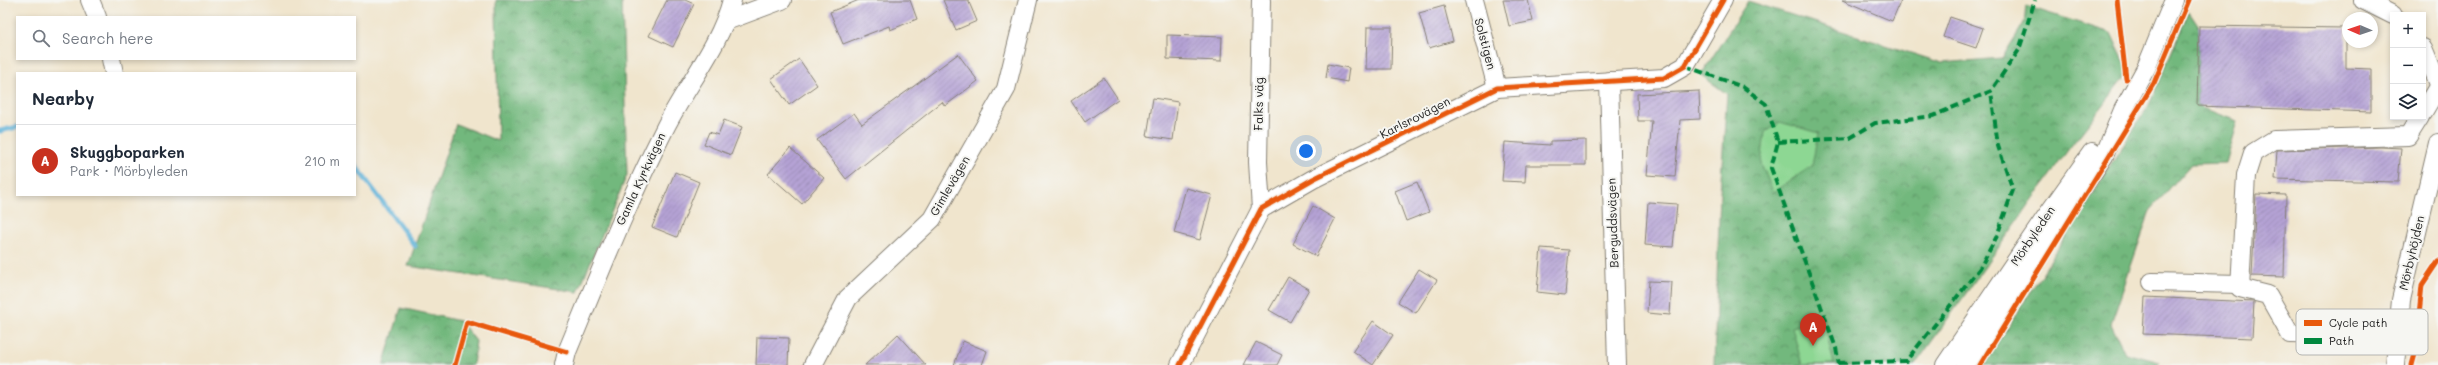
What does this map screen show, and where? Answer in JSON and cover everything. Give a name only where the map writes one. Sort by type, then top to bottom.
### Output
[{"type":"street","points":[[90,0],[96,16]]},
{"type":"street","name":"Gamla Kyrkvägen","points":[[564,365],[567,352],[626,207],[678,102],[726,21],[732,0]]},
{"type":"street","points":[[726,21],[782,0]]},
{"type":"street","name":"Gimlevägen","points":[[813,365],[848,298],[932,219],[1006,89],[1028,0]]},
{"type":"street","name":"Falks väg","points":[[1261,0],[1258,162],[1261,209]]},
{"type":"street","name":"Solstigen","points":[[1474,0],[1497,88]]},
{"type":"street","name":"Karlsrovägen","points":[[1261,209],[1314,179],[1497,88],[1664,78],[1685,66],[1722,0]]},
{"type":"street","name":"Mörbyleden","points":[[1965,365],[2104,156],[2123,110],[2146,68],[2174,0]]},
{"type":"street","points":[[2363,0],[2390,9]]},
{"type":"street","points":[[2426,55],[2438,84]]},
{"type":"street","points":[[111,60],[114,72]]},
{"type":"street","name":"Berguddsvägen","points":[[1609,81],[1618,365]]},
{"type":"street","points":[[2426,107],[2438,88]]},
{"type":"street","name":"Mörbyleden","points":[[1945,365],[2045,218],[2123,110]]},
{"type":"street","points":[[2296,334],[2290,334],[2268,295],[2240,288],[2246,175],[2253,153],[2274,140],[2408,136],[2418,120]]},
{"type":"street","name":"Mörbyhöjden","points":[[2401,309],[2404,284],[2438,143]]},
{"type":"street","points":[[1180,365],[1261,209]]},
{"type":"street","points":[[2152,282],[2241,284]]},
{"type":"street","name":"Mörbyhöjden","points":[[2395,365],[2396,355]]},
{"type":"green space","points":[[496,0],[622,0],[627,175],[578,292],[408,266],[456,124],[498,141]]},
{"type":"green space","points":[[1748,1],[1942,63],[2002,58],[2024,23],[2026,6],[2111,33],[2129,72],[2068,150],[1915,365],[1714,365],[1720,192],[1727,94],[1701,75]]},
{"type":"green space","points":[[2189,11],[2199,26],[2197,106],[2238,121],[2226,163],[2191,164],[2150,211],[2111,324],[2125,353],[2160,362],[2158,365],[1984,365],[2149,105]]},
{"type":"green space","points":[[1780,122],[1818,133],[1812,166],[1773,192],[1761,163],[1765,132]]},
{"type":"green space","points":[[401,308],[460,321],[476,341],[473,365],[383,365]]},
{"type":"green space","points":[[1823,319],[1834,364],[1802,365],[1792,327]]},
{"type":"building","points":[[667,0],[685,0],[694,4],[673,47],[649,36]]},
{"type":"building","points":[[859,0],[910,0],[917,19],[890,30],[889,26],[843,44],[830,12]]},
{"type":"building","points":[[943,0],[968,0],[977,21],[956,30]]},
{"type":"building","points":[[1503,0],[1528,0],[1533,21],[1509,26]]},
{"type":"building","points":[[1842,0],[1901,0],[1892,21]]},
{"type":"building","points":[[1444,6],[1453,41],[1429,48],[1419,13]]},
{"type":"building","points":[[1950,17],[1983,28],[1976,48],[1943,37]]},
{"type":"building","points":[[2199,26],[2342,28],[2342,48],[2346,48],[2346,68],[2371,69],[2371,112],[2197,106]]},
{"type":"building","points":[[1367,27],[1392,27],[1391,69],[1366,69]]},
{"type":"building","points":[[1167,35],[1222,37],[1221,61],[1167,59]]},
{"type":"building","points":[[958,54],[978,81],[945,106],[942,102],[846,179],[817,140],[854,113],[862,124]]},
{"type":"building","points":[[799,59],[817,85],[789,105],[771,79]]},
{"type":"building","points":[[1328,64],[1349,68],[1347,82],[1326,78]]},
{"type":"building","points":[[1104,78],[1118,99],[1085,122],[1071,101]]},
{"type":"building","points":[[1699,91],[1700,119],[1680,120],[1675,177],[1647,175],[1652,121],[1638,121],[1637,94]]},
{"type":"building","points":[[1153,98],[1178,102],[1173,140],[1147,136]]},
{"type":"building","points":[[724,120],[742,127],[731,155],[704,144],[709,132],[718,135]]},
{"type":"building","points":[[1586,140],[1586,165],[1526,165],[1525,182],[1502,181],[1505,142],[1550,145],[1550,141]]},
{"type":"building","points":[[2381,147],[2401,148],[2398,182],[2275,179],[2277,150]]},
{"type":"building","points":[[790,148],[824,178],[802,204],[768,174]]},
{"type":"building","points":[[675,172],[699,182],[677,237],[652,227]]},
{"type":"building","points":[[1417,182],[1429,212],[1406,221],[1395,191]]},
{"type":"building","points":[[1186,188],[1212,195],[1200,240],[1174,233]]},
{"type":"building","points":[[2256,194],[2286,195],[2284,277],[2252,276]]},
{"type":"building","points":[[1648,202],[1677,204],[1673,247],[1645,245]]},
{"type":"building","points":[[1313,206],[1335,219],[1316,256],[1293,244]]},
{"type":"building","points":[[1541,248],[1569,250],[1565,295],[1537,292]]},
{"type":"building","points":[[1419,269],[1437,280],[1416,313],[1398,302]]},
{"type":"building","points":[[1288,277],[1309,289],[1290,322],[1269,310]]},
{"type":"building","points":[[1649,281],[1672,282],[1670,315],[1647,313]]},
{"type":"building","points":[[2145,297],[2254,302],[2252,338],[2143,334]]},
{"type":"building","points":[[1373,321],[1393,335],[1373,365],[1353,351]]},
{"type":"building","points":[[898,334],[926,365],[865,365]]},
{"type":"building","points":[[757,337],[789,338],[788,365],[756,365]]},
{"type":"building","points":[[963,341],[987,351],[982,365],[954,365]]},
{"type":"building","points":[[1256,342],[1282,355],[1277,365],[1244,365]]},
{"type":"waterway","points":[[0,131],[16,127]]},
{"type":"waterway","points":[[356,166],[415,246]]},
{"type":"marked path","points":[[1778,142],[1850,138],[1875,123],[1933,116],[1991,91],[2019,50],[2035,0]]},
{"type":"marked path","points":[[1685,66],[1743,87],[1766,104],[1778,142],[1771,168],[1836,348],[1839,365]]},
{"type":"marked path","points":[[1839,363],[1906,361],[1980,268],[1997,236],[2013,190],[1998,146],[1991,91]]},
{"type":"cycle path","points":[[1180,365],[1261,209],[1313,179],[1497,88],[1664,78],[1685,66],[1723,0]]},
{"type":"cycle path","points":[[2117,0],[2126,79]]},
{"type":"cycle path","points":[[1980,365],[2154,83],[2189,0]]},
{"type":"cycle path","points":[[2420,309],[2422,285],[2438,261]]},
{"type":"cycle path","points":[[455,365],[467,322],[567,352]]},
{"type":"cycle path","points":[[2412,365],[2415,355]]},
{"type":"place","name":"Skuggboparken","points":[[1813,346]]}]
